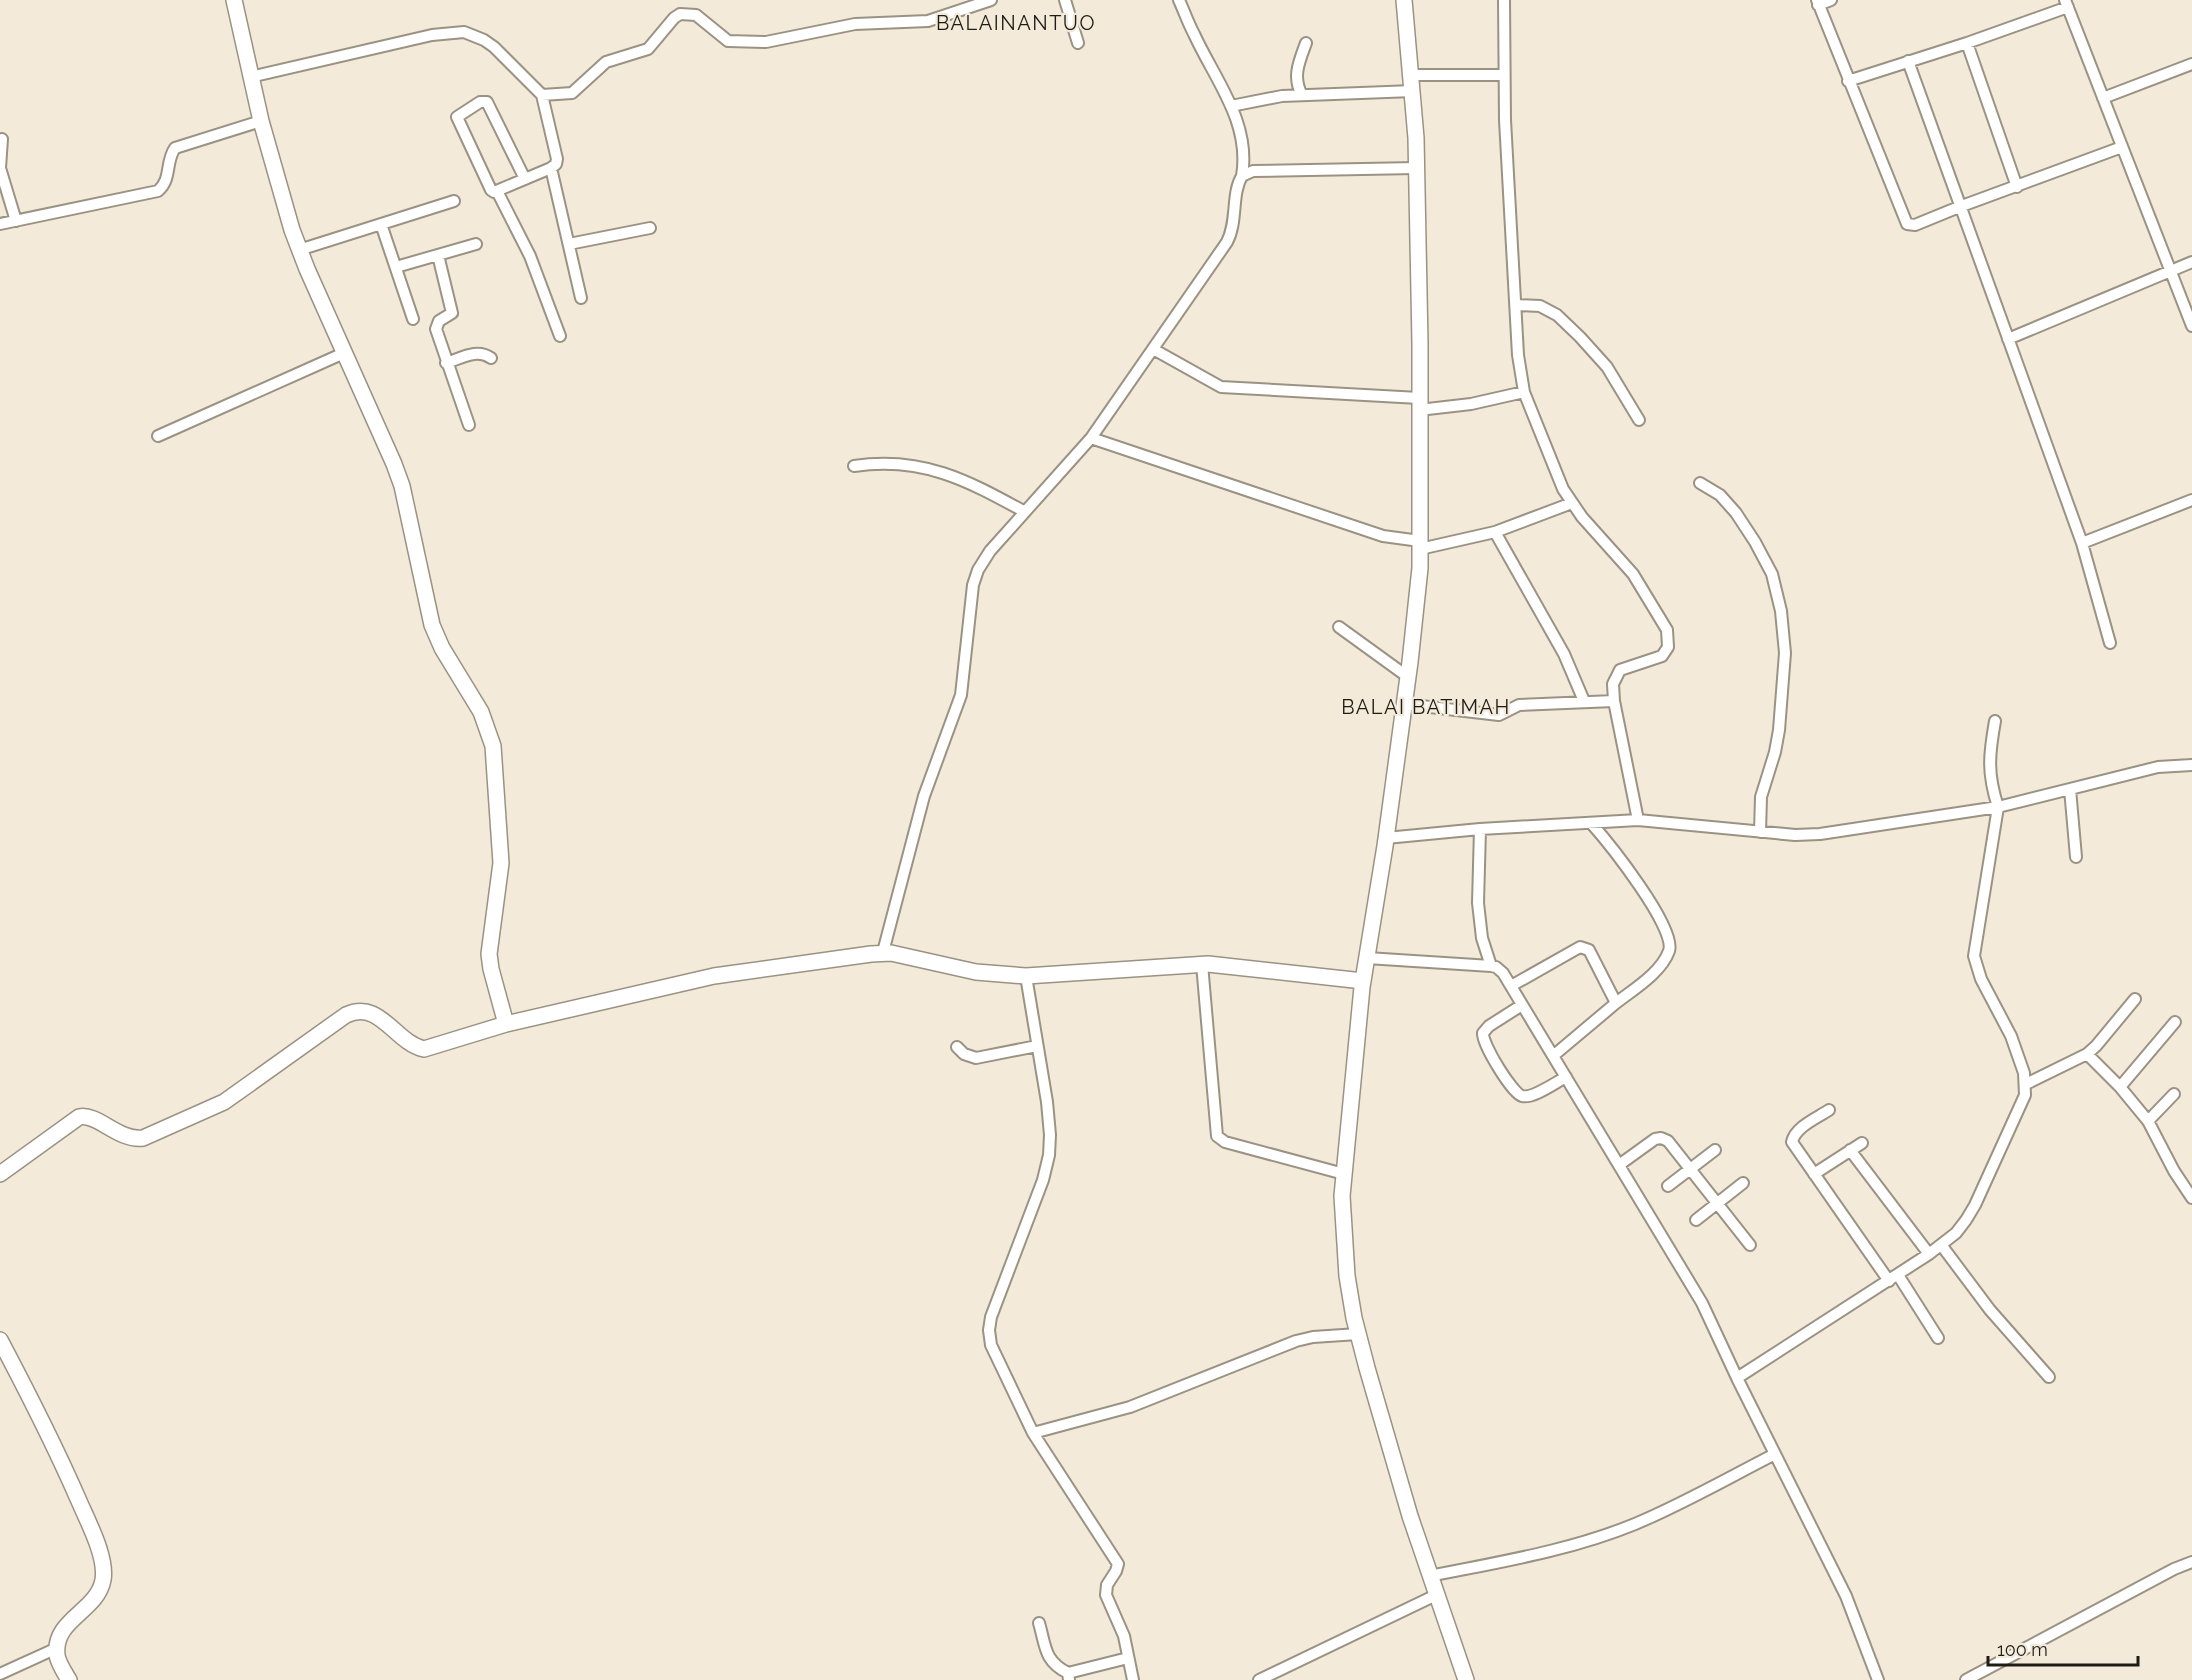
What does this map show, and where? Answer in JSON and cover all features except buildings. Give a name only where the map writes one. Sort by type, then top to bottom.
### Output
[{"type":"street","points":[[234,0],[261,121],[299,250],[402,486],[432,625],[442,648],[481,712],[491,735],[501,863],[489,954],[490,969],[506,1024]]},
{"type":"street","points":[[250,77],[432,34],[464,32],[494,47],[542,95],[572,93],[606,62],[648,49],[680,14],[694,14],[724,39],[734,43],[779,40],[855,24],[928,21],[991,0]]},
{"type":"street","points":[[1065,0],[1078,43]]},
{"type":"street","points":[[883,952],[924,796],[961,695],[973,585],[978,570],[990,551],[1091,438],[1232,233],[1245,147],[1241,127],[1193,34],[1179,0]]},
{"type":"street","points":[[1404,0],[1413,92],[1420,297],[1420,545],[1417,605],[1386,838],[1363,981],[1342,1196],[1347,1276],[1358,1334],[1384,1430],[1436,1595],[1466,1680]]},
{"type":"street","points":[[1504,0],[1503,75],[1518,355],[1524,392],[1563,489],[1572,503],[1633,574],[1667,630],[1668,647],[1662,656],[1624,668],[1617,674],[1613,684],[1614,701],[1638,820]]},
{"type":"street","points":[[1831,0],[1817,2],[1907,224],[1915,225],[2122,147]]},
{"type":"street","points":[[1848,81],[1967,43],[2066,3],[2192,326]]},
{"type":"street","points":[[1302,95],[1296,85],[1296,79],[1298,65],[1306,43]]},
{"type":"street","points":[[1967,43],[2017,187]]},
{"type":"street","points":[[1908,61],[2082,543],[2110,643]]},
{"type":"street","points":[[2103,98],[2192,64]]},
{"type":"street","points":[[1411,75],[1503,75]]},
{"type":"street","points":[[1231,106],[1282,96],[1413,92]]},
{"type":"street","points":[[525,179],[485,101],[458,114],[457,118],[491,190],[497,191],[551,168],[556,164],[557,159],[542,95]]},
{"type":"street","points":[[0,224],[158,191],[167,179],[171,154],[175,148],[261,121]]},
{"type":"street","points":[[2,139],[0,168],[16,221]]},
{"type":"street","points":[[551,168],[581,298]]},
{"type":"street","points":[[1242,176],[1253,171],[1416,168]]},
{"type":"street","points":[[497,191],[530,256],[560,336]]},
{"type":"street","points":[[299,250],[454,201]]},
{"type":"street","points":[[381,224],[413,319]]},
{"type":"street","points":[[569,244],[650,228]]},
{"type":"street","points":[[396,267],[476,244]]},
{"type":"street","points":[[438,255],[452,313],[439,321],[436,329],[469,424]]},
{"type":"street","points":[[2008,339],[2192,262]]},
{"type":"street","points":[[1516,305],[1540,306],[1557,315],[1606,367],[1640,420]]},
{"type":"street","points":[[1153,349],[1221,387],[1419,404],[1471,404],[1524,392]]},
{"type":"street","points":[[447,363],[475,353],[484,353],[491,358]]},
{"type":"street","points":[[158,436],[344,354]]},
{"type":"street","points":[[1091,438],[1383,536],[1420,545],[1495,532],[1572,503]]},
{"type":"street","points":[[854,465],[877,462],[901,463],[941,472],[973,483],[1025,512]]},
{"type":"street","points":[[1700,483],[1720,495],[1736,513],[1755,542],[1772,574],[1781,611],[1785,653],[1779,729],[1775,752],[1761,797],[1760,832]]},
{"type":"street","points":[[2082,543],[2192,500]]},
{"type":"street","points":[[1495,532],[1564,654],[1584,701]]},
{"type":"street","points":[[1339,627],[1408,676]]},
{"type":"street","points":[[1404,704],[1498,715],[1519,705],[1614,701]]},
{"type":"street","points":[[1737,1378],[1894,1278],[1942,1246],[1956,1233],[1975,1205],[2022,1104],[2026,1084],[2011,1036],[1981,979],[1974,956],[1998,807],[1992,789],[1989,764],[1995,721]]},
{"type":"street","points":[[1386,838],[1480,829],[1638,820],[1795,835],[1821,834],[1998,807],[2158,766],[2192,765]]},
{"type":"street","points":[[2070,789],[2076,857]]},
{"type":"street","points":[[1553,1056],[1657,969],[1670,950],[1670,943],[1655,910],[1625,863],[1591,823]]},
{"type":"street","points":[[1480,829],[1477,871],[1478,903],[1482,938],[1491,966]]},
{"type":"street","points":[[1510,986],[1580,947],[1586,947],[1617,1003]]},
{"type":"street","points":[[0,1174],[79,1117],[89,1117],[124,1136],[136,1139],[212,1109],[237,1094],[353,1012],[372,1013],[413,1045],[424,1049],[506,1024],[721,975],[883,952],[976,972],[1026,976],[1202,964],[1363,981]]},
{"type":"street","points":[[1367,958],[1491,966],[1499,969],[1702,1303],[1846,1596],[1878,1680]]},
{"type":"street","points":[[1202,964],[1217,1136],[1224,1142],[1344,1174]]},
{"type":"street","points":[[1026,976],[1049,1118],[1049,1155],[1043,1180],[991,1317],[989,1330],[991,1345],[1033,1432],[1118,1564],[1106,1590],[1124,1636],[1133,1680]]},
{"type":"street","points":[[2026,1084],[2087,1054],[2135,999]]},
{"type":"street","points":[[1522,1005],[1489,1026],[1483,1033],[1485,1045],[1515,1091],[1523,1096],[1532,1096],[1566,1077]]},
{"type":"street","points":[[2120,1087],[2175,1022]]},
{"type":"street","points":[[957,1047],[963,1054],[976,1058],[1037,1046]]},
{"type":"street","points":[[2087,1054],[2120,1087],[2148,1121],[2174,1171],[2192,1198]]},
{"type":"street","points":[[2148,1121],[2174,1094]]},
{"type":"street","points":[[1829,1110],[1793,1137],[1794,1147],[1938,1338]]},
{"type":"street","points":[[1618,1165],[1655,1139],[1660,1137],[1668,1141],[1750,1245]]},
{"type":"street","points":[[1814,1174],[1862,1143]]},
{"type":"street","points":[[1668,1186],[1715,1150]]},
{"type":"street","points":[[1851,1150],[1929,1254]]},
{"type":"street","points":[[1696,1220],[1743,1183]]},
{"type":"street","points":[[1942,1246],[1990,1310],[2049,1377]]},
{"type":"street","points":[[1033,1432],[1130,1407],[1296,1341],[1313,1337],[1358,1334]]},
{"type":"street","points":[[0,1340],[63,1465],[96,1540],[103,1564],[103,1580],[97,1597],[70,1620],[63,1630],[57,1648],[57,1657],[69,1680]]},
{"type":"street","points":[[1430,1576],[1554,1551],[1620,1530],[1647,1519],[1775,1454]]},
{"type":"street","points":[[1966,1680],[2190,1565]]},
{"type":"street","points":[[1258,1680],[1436,1595]]},
{"type":"street","points":[[1039,1623],[1050,1660],[1068,1677],[1128,1658]]},
{"type":"street","points":[[0,1674],[57,1648]]},
{"type":"district","name":"BALAINANTUO","points":[[1016,23]]},
{"type":"district","name":"BALAI BATIMAH","points":[[1426,707]]}]
